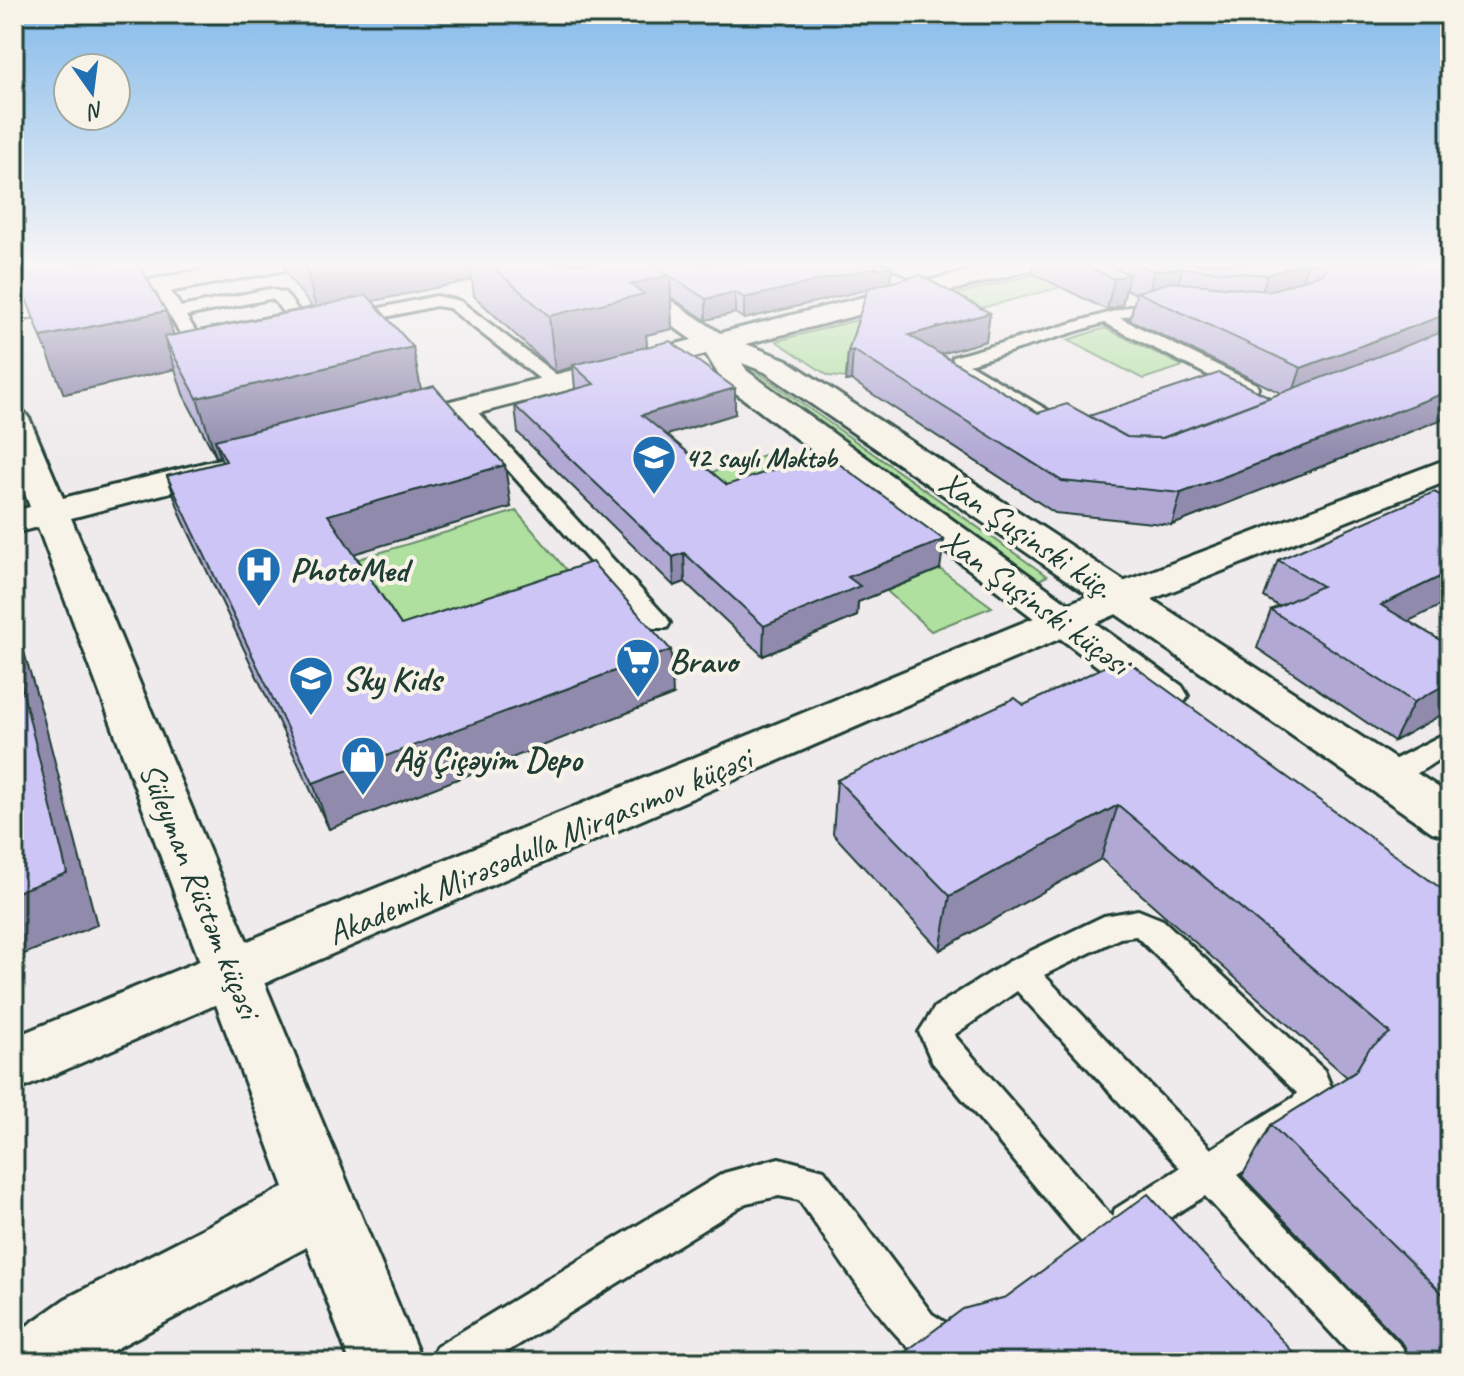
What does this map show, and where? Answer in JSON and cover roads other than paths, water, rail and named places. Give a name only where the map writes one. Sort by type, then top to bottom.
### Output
[{"type":"street","name":"Xan Şuşinski küç.","points":[[692,327],[714,342],[776,366],[1450,819]]},
{"type":"street","points":[[371,431],[772,327]]},
{"type":"street","name":"Xan Şuşinski küçəsi","points":[[714,342],[735,377],[1192,715]]},
{"type":"street","name":"Süleyman Rüstəm küçəsi","points":[[14,420],[33,517],[235,974],[386,1362]]},
{"type":"street","points":[[33,517],[265,458]]},
{"type":"street","points":[[1121,597],[1450,468]]},
{"type":"street","name":"Akademik Mirəsədulla Mirqasımov küçəsi","points":[[14,1065],[1121,597]]},
{"type":"street","points":[[38,1362],[90,1324],[324,1202]]},
{"type":"lane","points":[[185,327],[212,373],[221,374]]},
{"type":"lane","points":[[310,358],[318,349],[319,327]]},
{"type":"lane","points":[[484,327],[556,383]]},
{"type":"lane","points":[[1071,327],[959,361],[961,368],[1081,437]]},
{"type":"lane","points":[[1126,327],[1262,394]]},
{"type":"lane","points":[[463,408],[658,623]]},
{"type":"lane","points":[[1386,776],[1450,740]]},
{"type":"lane","points":[[1138,923],[1152,929],[1311,1082],[1317,1096],[1307,1109],[1092,1247],[944,1051],[936,1032],[947,1018],[1020,972],[1115,925],[1138,923]]},
{"type":"lane","points":[[1020,972],[1387,1362]]},
{"type":"lane","points":[[451,1362],[738,1186],[779,1177],[810,1183],[917,1329],[942,1346],[968,1337],[993,1319]]},
{"type":"place","name":"42 saylı Məktəb","points":[[654,496]]},
{"type":"place","name":"PhotoMed","points":[[259,608]]},
{"type":"place","name":"Bravo","points":[[638,699]]},
{"type":"place","name":"Sky Kids","points":[[311,717]]},
{"type":"place","name":"Ağ Çiçəyim Depo","points":[[363,797]]}]
